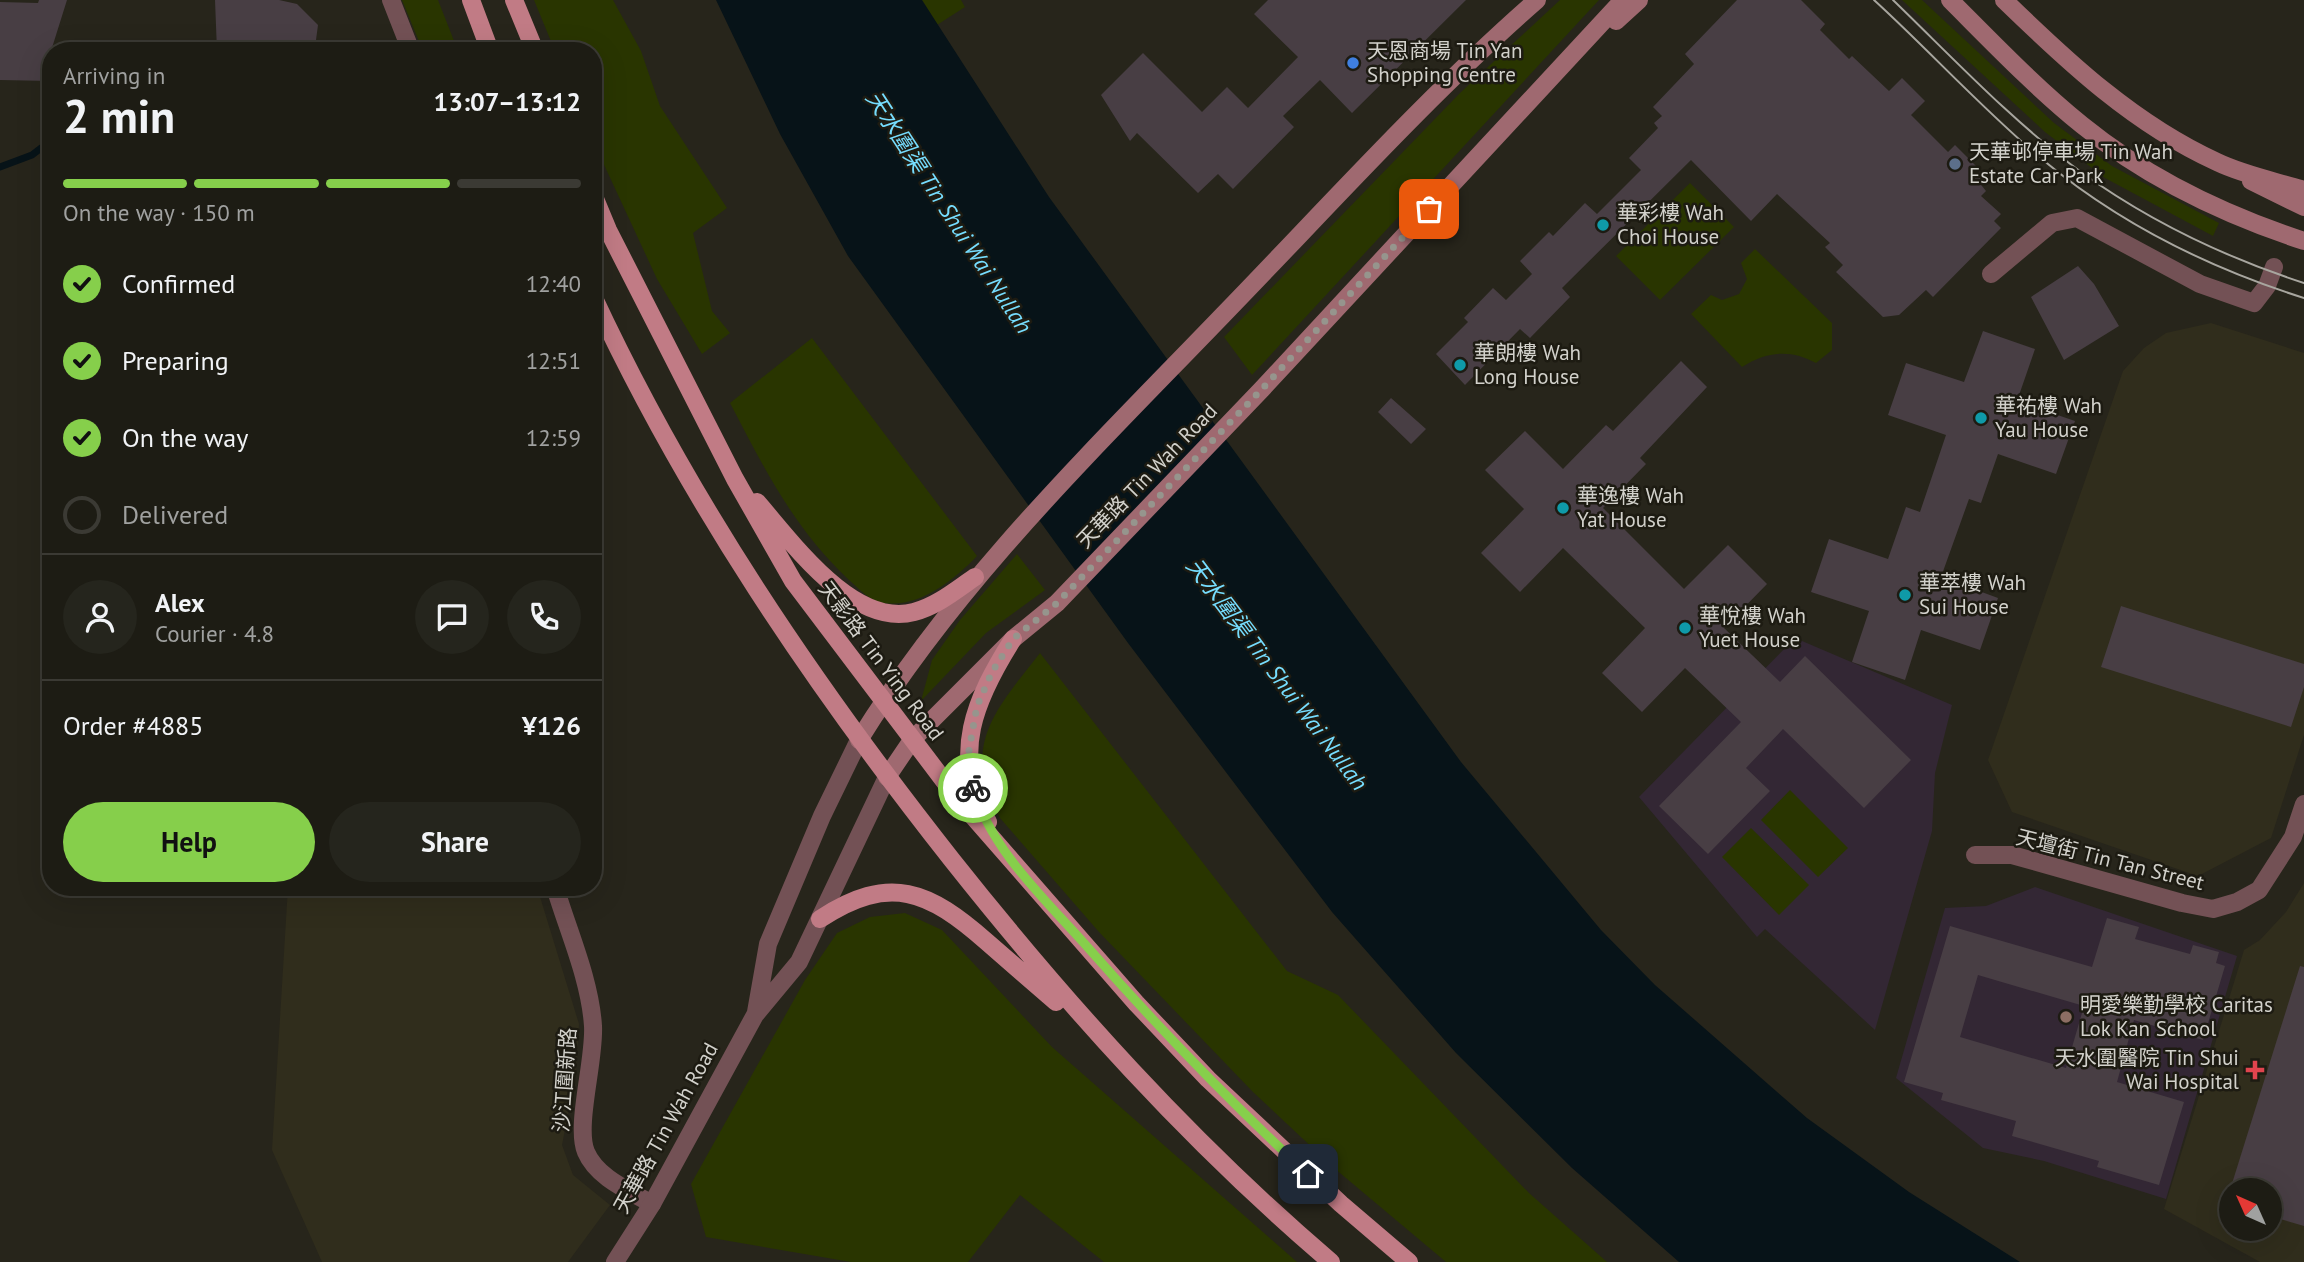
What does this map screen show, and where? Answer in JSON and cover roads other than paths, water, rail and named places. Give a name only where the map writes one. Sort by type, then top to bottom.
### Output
[{"type":"main road","points":[[471,0],[487,42]]},
{"type":"main road","points":[[514,0],[531,42]]},
{"type":"main road","points":[[1490,42],[1525,0]]},
{"type":"main road","name":"天華路 Tin Wah Road","points":[[859,740],[883,701],[975,577],[1009,538],[1490,42],[1537,0]]},
{"type":"main road","name":"天華路 Tin Wah Road","points":[[887,777],[912,740],[1013,639],[1057,603],[1262,389],[1623,0]]},
{"type":"main road","points":[[1540,89],[1639,0]]},
{"type":"main road","points":[[1950,0],[2047,96],[2116,150],[2222,210],[2304,241]]},
{"type":"main road","points":[[2004,0],[2109,96],[2176,142],[2227,166],[2265,190],[2304,207]]},
{"type":"main road","points":[[2227,166],[2304,190]]},
{"type":"main road","name":"天影路 Tin Ying Road","points":[[602,216],[735,479],[793,581],[912,740],[1007,856],[1136,1003],[1208,1079],[1341,1204],[1409,1262]]},
{"type":"main road","points":[[602,314],[638,386],[747,577],[887,777],[1101,1041]]},
{"type":"main road","points":[[735,479],[819,571],[836,587],[874,610],[896,615],[915,612],[941,601],[975,577]]},
{"type":"main road","points":[[1007,856],[977,803],[970,777],[969,750],[977,706],[992,672],[1013,639]]},
{"type":"main road","points":[[820,919],[842,905],[888,892],[920,895],[935,901],[976,932],[1101,1041],[1175,1117],[1331,1262]]},
{"type":"street","points":[[391,0],[407,42]]},
{"type":"street","points":[[1991,274],[2052,223],[2077,218],[2200,284],[2254,303],[2267,286],[2274,267]]},
{"type":"street","name":"天華路 Tin Wah Road","points":[[755,1015],[768,944],[822,816],[859,740]]},
{"type":"street","name":"天華路 Tin Wah Road","points":[[615,1262],[652,1204],[755,1015],[799,962],[887,777]]},
{"type":"street","name":"天壇街 Tin Tan Street","points":[[1975,855],[2012,855],[2182,903],[2213,909],[2237,902],[2259,890],[2293,837],[2304,804]]},
{"type":"street","name":"沙江圍新路","points":[[558,896],[593,1024],[593,1062],[582,1141],[594,1166],[652,1204]]},
{"type":"water","name":"天水圍渠 Tin Shui Wai Nullah","points":[[716,0],[922,0],[1049,197],[1461,762],[1601,930],[1655,985],[1807,1118],[1909,1192],[2020,1262],[1679,1262],[1572,1168],[1456,1053],[1332,912],[1128,643],[848,256],[780,134]]},
{"type":"waterway","points":[[0,167],[32,155],[42,147]]},
{"type":"tram line","points":[[1874,0],[2021,141],[2072,183],[2134,224],[2167,242],[2234,273],[2304,298]]},
{"type":"tram line","points":[[1893,0],[2008,111],[2056,153],[2107,190],[2188,236],[2245,262],[2304,283]]},
{"type":"place","name":"天恩商場 Tin Yan Shopping Centre","points":[[1353,63]]},
{"type":"place","name":"天華邨停車場 Tin Wah Estate Car Park","points":[[1955,164]]},
{"type":"place","name":"華彩樓 Wah Choi House","points":[[1603,225]]},
{"type":"place","name":"華朗樓 Wah Long House","points":[[1460,365]]},
{"type":"place","name":"華祐樓 Wah Yau House","points":[[1981,418]]},
{"type":"place","name":"華逸樓 Wah Yat House","points":[[1563,508]]},
{"type":"place","name":"華萃樓 Wah Sui House","points":[[1905,595]]},
{"type":"place","name":"華悅樓 Wah Yuet House","points":[[1685,628]]},
{"type":"place","name":"明愛樂勤學校 Caritas Lok Kan School","points":[[2066,1017]]},
{"type":"place","name":"天水圍醫院 Tin Shui Wai Hospital","points":[[2255,1070]]}]
